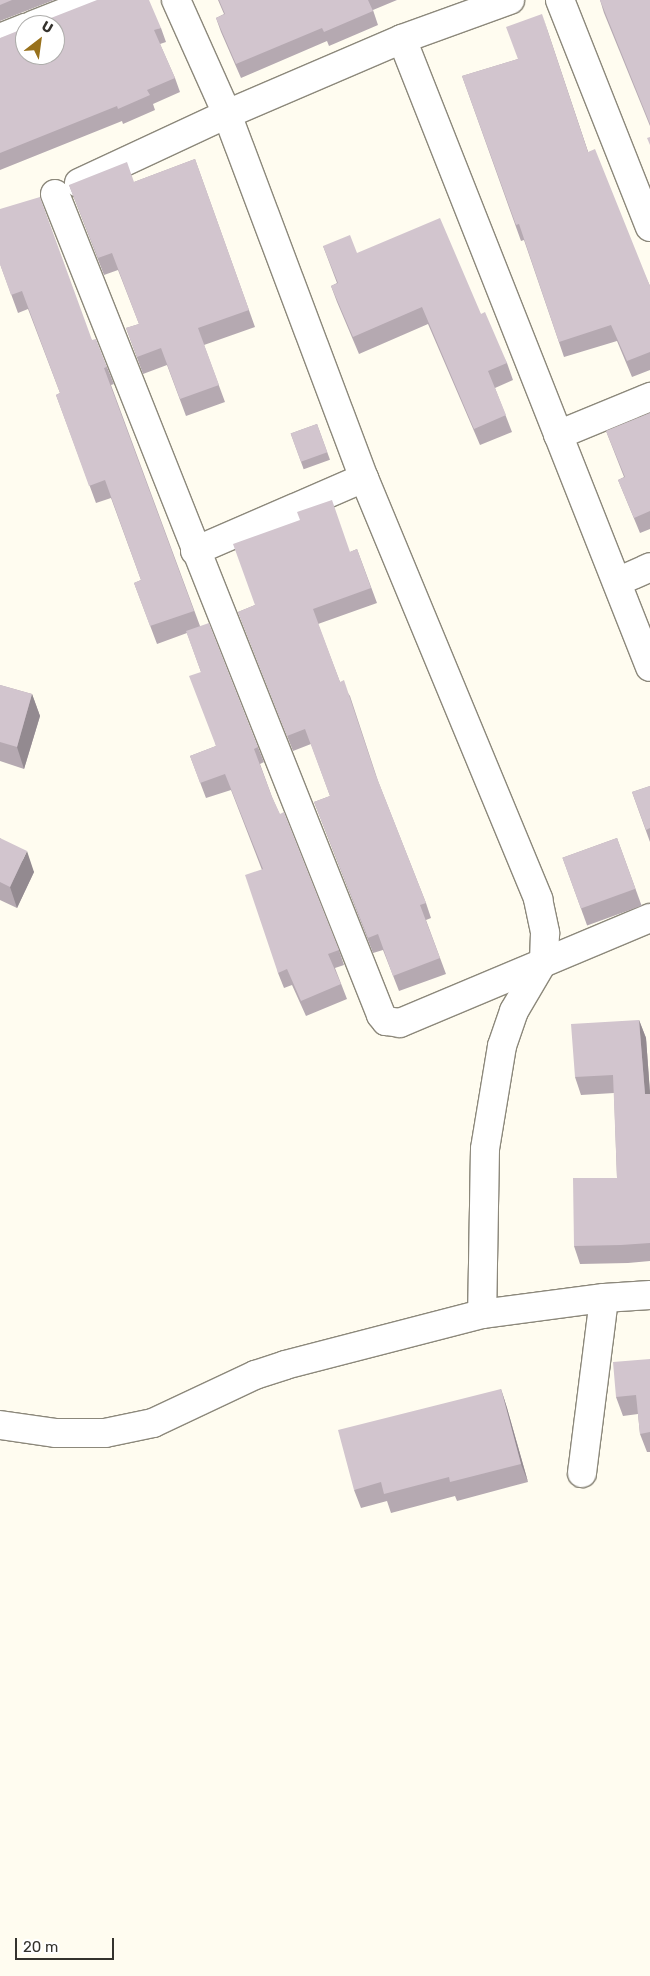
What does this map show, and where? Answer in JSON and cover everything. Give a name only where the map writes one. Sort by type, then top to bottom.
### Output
[{"type":"street","points":[[58,15],[96,0]]},
{"type":"street","points":[[176,0],[227,114],[364,478],[538,899],[545,934],[544,960],[514,1010],[502,1046],[485,1149],[482,1314]]},
{"type":"street","points":[[28,205],[227,114],[402,39],[510,0]]},
{"type":"street","points":[[560,0],[650,224]]},
{"type":"street","points":[[0,38],[15,32]]},
{"type":"street","points":[[402,39],[650,666]]},
{"type":"street","points":[[55,194],[195,551],[381,1015],[386,1021],[400,1024],[544,960],[650,918]]},
{"type":"street","points":[[558,435],[650,396]]},
{"type":"street","points":[[195,551],[364,478]]},
{"type":"street","points":[[617,582],[650,567]]},
{"type":"street","points":[[0,1425],[56,1433],[105,1433],[153,1423],[278,1368],[482,1314],[604,1298],[650,1295]]},
{"type":"street","points":[[582,1473],[604,1298]]},
{"type":"building","points":[[0,0],[12,0],[0,5]]},
{"type":"building","points":[[97,0],[149,0],[161,28],[154,30],[175,78],[147,90],[150,95],[118,109],[117,106],[0,153],[0,38],[15,32],[15,65],[65,65],[65,15],[59,15]]},
{"type":"building","points":[[219,0],[368,0],[373,11],[324,32],[322,28],[236,64],[216,18],[225,14]]},
{"type":"building","points":[[600,0],[650,0],[650,124]]},
{"type":"building","points":[[542,14],[588,152],[595,149],[650,286],[650,352],[627,361],[611,325],[559,342],[519,224],[516,225],[462,76],[518,59],[506,27]]},
{"type":"building","points":[[195,159],[249,310],[198,328],[219,385],[180,399],[161,348],[137,357],[126,328],[139,324],[112,253],[98,258],[69,185],[127,162],[134,182]]},
{"type":"building","points":[[40,197],[92,340],[96,339],[107,367],[104,368],[194,611],[150,626],[134,583],[141,580],[105,480],[89,486],[56,395],[60,393],[22,291],[11,295],[0,264],[0,209]]},
{"type":"building","points":[[440,218],[481,314],[485,312],[507,363],[488,371],[506,415],[474,429],[422,307],[353,337],[331,286],[338,283],[323,246],[350,235],[357,253]]},
{"type":"building","points":[[650,413],[650,511],[634,518],[618,480],[625,477],[606,431]]},
{"type":"building","points":[[317,424],[327,452],[301,462],[291,434]]},
{"type":"building","points":[[332,500],[350,552],[357,549],[371,588],[313,609],[340,682],[344,680],[375,773],[426,903],[420,905],[440,958],[393,976],[378,934],[368,938],[314,802],[330,796],[305,729],[287,736],[238,612],[255,605],[233,544],[300,520],[297,512]]},
{"type":"building","points":[[209,623],[258,747],[254,749],[272,797],[280,814],[284,812],[339,950],[328,954],[341,984],[301,1001],[287,969],[278,973],[245,875],[263,869],[225,774],[200,783],[190,756],[216,746],[189,676],[201,672],[186,631]]},
{"type":"building","points":[[0,685],[32,694],[17,747],[0,742]]},
{"type":"building","points":[[650,786],[650,828],[646,830],[632,792]]},
{"type":"building","points":[[0,838],[27,851],[10,887],[0,882]]},
{"type":"building","points":[[617,838],[635,889],[581,909],[562,858]]},
{"type":"building","points":[[639,1020],[645,1094],[650,1094],[650,1243],[574,1246],[573,1178],[617,1178],[613,1075],[575,1077],[571,1024]]},
{"type":"building","points":[[650,1359],[650,1432],[640,1434],[636,1395],[616,1397],[613,1362]]},
{"type":"building","points":[[501,1389],[521,1464],[450,1482],[449,1477],[384,1494],[381,1482],[354,1490],[338,1430]]}]
